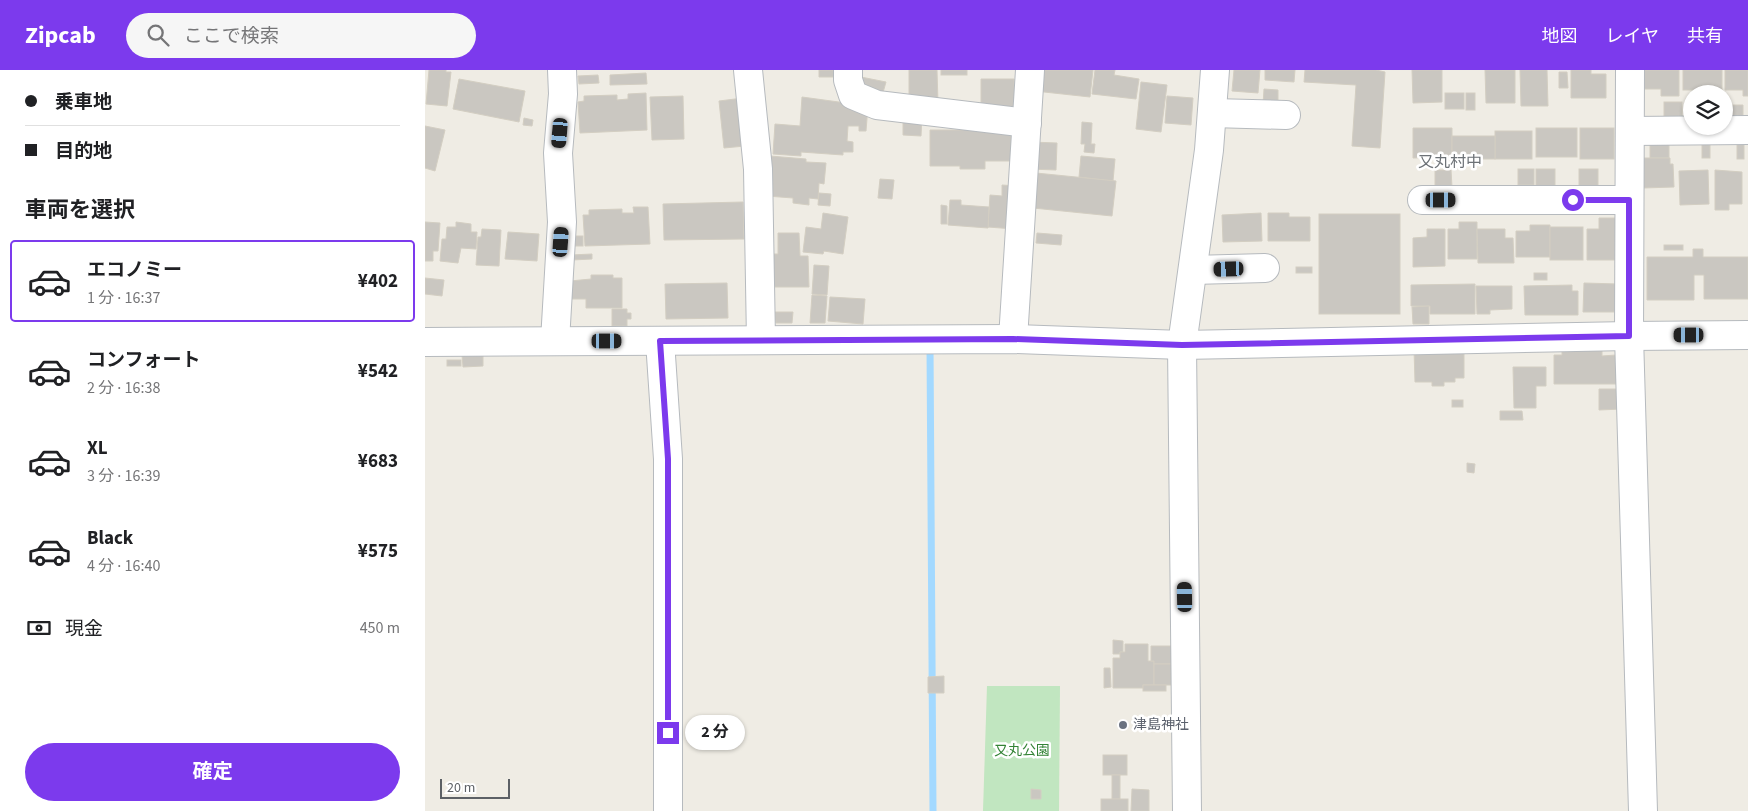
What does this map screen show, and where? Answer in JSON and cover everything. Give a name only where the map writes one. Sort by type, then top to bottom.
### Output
[{"type":"street","points":[[555,341],[562,222],[558,153],[563,94],[562,70]]},
{"type":"street","points":[[748,70],[758,169],[761,340]]},
{"type":"street","points":[[848,70],[848,80],[853,95],[877,105],[1027,123]]},
{"type":"street","points":[[1013,339],[1030,70]]},
{"type":"street","points":[[1187,811],[1182,345],[1209,150],[1215,70]]},
{"type":"street","points":[[1630,70],[1629,336],[1643,811]]},
{"type":"street","points":[[1212,113],[1286,115]]},
{"type":"street","points":[[1629,132],[1748,130]]},
{"type":"street","points":[[1422,200],[1629,200]]},
{"type":"street","points":[[1193,270],[1265,268]]},
{"type":"street","points":[[425,342],[1013,339],[1182,345],[1748,335]]},
{"type":"street","points":[[660,341],[668,459],[669,811]]},
{"type":"green space","name":"又丸公園","points":[[987,686],[1060,686],[1059,811],[983,811]]},
{"type":"building","points":[[429,70],[446,70],[446,72],[451,72],[447,106],[426,104]]},
{"type":"building","points":[[819,70],[841,70],[837,77],[819,77]]},
{"type":"building","points":[[909,70],[937,70],[938,103],[909,103]]},
{"type":"building","points":[[941,70],[967,70],[967,75],[941,75]]},
{"type":"building","points":[[1038,70],[1093,70],[1090,97],[1035,91]]},
{"type":"building","points":[[1095,70],[1115,70],[1114,75],[1139,79],[1136,99],[1092,94]]},
{"type":"building","points":[[1234,70],[1260,70],[1258,93],[1232,91]]},
{"type":"building","points":[[1265,70],[1295,70],[1294,82],[1265,80]]},
{"type":"building","points":[[1305,70],[1376,70],[1385,72],[1380,148],[1352,146],[1356,85],[1304,82]]},
{"type":"building","points":[[1412,70],[1442,70],[1442,102],[1413,103]]},
{"type":"building","points":[[1485,70],[1515,70],[1515,103],[1486,103]]},
{"type":"building","points":[[1520,70],[1547,70],[1548,106],[1521,106]]},
{"type":"building","points":[[1571,70],[1591,70],[1591,74],[1606,74],[1606,98],[1571,98]]},
{"type":"building","points":[[1643,70],[1679,70],[1679,96],[1661,96],[1661,89],[1643,89]]},
{"type":"building","points":[[1683,70],[1722,70],[1722,85],[1683,85]]},
{"type":"building","points":[[1725,70],[1748,70],[1748,96],[1743,96],[1743,90],[1733,90],[1733,85],[1725,85]]},
{"type":"building","points":[[1559,72],[1567,72],[1568,88],[1559,88]]},
{"type":"building","points":[[646,73],[647,84],[610,85],[610,75]]},
{"type":"building","points":[[598,75],[599,83],[579,84],[578,76]]},
{"type":"building","points":[[861,77],[886,82],[882,96],[858,90]]},
{"type":"building","points":[[459,79],[525,91],[519,122],[453,109]]},
{"type":"building","points":[[981,79],[1014,79],[1015,108],[981,108]]},
{"type":"building","points":[[1141,82],[1167,85],[1161,132],[1136,129]]},
{"type":"building","points":[[1264,89],[1278,90],[1278,106],[1263,105]]},
{"type":"building","points":[[646,93],[647,130],[580,133],[578,102],[584,101],[584,96],[617,95],[617,100],[628,99],[628,94]]},
{"type":"building","points":[[1445,93],[1464,93],[1464,109],[1445,109]]},
{"type":"building","points":[[1466,93],[1475,93],[1475,110],[1466,110]]},
{"type":"building","points":[[683,96],[684,139],[652,140],[650,97]]},
{"type":"building","points":[[1167,96],[1193,98],[1191,125],[1165,123]]},
{"type":"building","points":[[802,97],[868,106],[866,131],[859,131],[859,126],[848,126],[847,141],[853,142],[853,152],[843,152],[843,155],[801,152],[801,156],[773,154],[775,124],[800,126]]},
{"type":"building","points":[[743,98],[745,146],[724,148],[719,101]]},
{"type":"building","points":[[1664,102],[1682,102],[1682,120],[1664,120]]},
{"type":"building","points":[[1733,105],[1743,105],[1743,119],[1733,120]]},
{"type":"building","points":[[903,116],[922,116],[921,136],[903,135]]},
{"type":"building","points":[[524,118],[533,120],[532,126],[523,125]]},
{"type":"building","points":[[1082,122],[1092,123],[1091,144],[1095,144],[1094,153],[1084,152],[1085,144],[1081,144]]},
{"type":"building","points":[[425,126],[445,130],[435,171],[425,168]]},
{"type":"building","points":[[964,126],[1011,130],[1011,161],[985,161],[985,169],[960,169],[960,166],[930,166],[930,130],[964,130]]},
{"type":"building","points":[[1413,128],[1452,128],[1452,157],[1413,158]]},
{"type":"building","points":[[1536,128],[1577,128],[1577,157],[1536,157]]},
{"type":"building","points":[[1580,128],[1614,128],[1614,159],[1580,159]]},
{"type":"building","points":[[1495,131],[1532,131],[1532,159],[1495,159]]},
{"type":"building","points":[[1452,136],[1495,136],[1495,159],[1452,159]]},
{"type":"building","points":[[1031,142],[1057,143],[1056,170],[1030,169]]},
{"type":"building","points":[[1702,143],[1710,143],[1710,158],[1702,158]]},
{"type":"building","points":[[1737,143],[1744,143],[1744,159],[1737,159]]},
{"type":"building","points":[[1650,144],[1669,144],[1669,158],[1650,158]]},
{"type":"building","points":[[770,156],[826,163],[824,184],[819,183],[818,199],[809,198],[809,205],[793,203],[793,198],[767,196]]},
{"type":"building","points":[[1081,156],[1115,159],[1113,181],[1079,177]]},
{"type":"building","points":[[1643,158],[1670,158],[1670,164],[1673,164],[1674,187],[1643,188]]},
{"type":"building","points":[[1518,169],[1534,169],[1534,185],[1518,185]]},
{"type":"building","points":[[1536,169],[1555,169],[1555,186],[1536,186]]},
{"type":"building","points":[[1579,169],[1598,169],[1598,186],[1579,186]]},
{"type":"building","points":[[1435,170],[1451,170],[1452,187],[1435,187]]},
{"type":"building","points":[[1708,170],[1709,204],[1680,205],[1679,171]]},
{"type":"building","points":[[1715,170],[1742,172],[1742,204],[1729,204],[1729,210],[1715,210]]},
{"type":"building","points":[[1036,173],[1116,181],[1112,216],[1033,208]]},
{"type":"building","points":[[880,179],[894,180],[892,199],[878,198]]},
{"type":"building","points":[[1002,185],[1017,186],[1014,229],[988,227],[990,195],[1002,196]]},
{"type":"building","points":[[819,193],[831,194],[830,206],[818,205]]},
{"type":"building","points":[[950,200],[961,200],[961,205],[989,207],[988,228],[948,225]]},
{"type":"building","points":[[743,202],[744,239],[664,240],[663,204]]},
{"type":"building","points":[[941,205],[947,206],[947,224],[941,224]]},
{"type":"building","points":[[633,207],[648,207],[650,244],[585,246],[583,215],[589,215],[589,210],[622,209],[622,213],[634,213]]},
{"type":"building","points":[[823,213],[848,217],[843,254],[824,251],[823,254],[803,252],[806,227],[821,229]]},
{"type":"building","points":[[1261,213],[1262,241],[1223,242],[1222,215]]},
{"type":"building","points":[[1268,213],[1289,213],[1289,217],[1310,217],[1310,241],[1268,241]]},
{"type":"building","points":[[1319,214],[1400,214],[1400,314],[1319,314]]},
{"type":"building","points":[[1599,218],[1621,218],[1621,260],[1587,260],[1587,229],[1599,229]]},
{"type":"building","points":[[425,222],[440,223],[438,251],[433,251],[433,261],[425,261]]},
{"type":"building","points":[[456,222],[471,224],[471,232],[477,232],[476,249],[461,248],[458,263],[440,261],[442,239],[446,239],[447,227],[456,227]]},
{"type":"building","points":[[1459,222],[1477,222],[1477,259],[1448,259],[1448,229],[1459,229]]},
{"type":"building","points":[[1530,225],[1550,225],[1550,257],[1516,257],[1516,231],[1530,231]]},
{"type":"building","points":[[1550,227],[1583,227],[1583,260],[1550,260]]},
{"type":"building","points":[[482,229],[501,230],[499,266],[476,265],[478,237],[481,237]]},
{"type":"building","points":[[1427,229],[1445,229],[1445,266],[1413,267],[1413,238],[1427,237]]},
{"type":"building","points":[[1477,229],[1505,229],[1505,238],[1513,238],[1514,263],[1478,263]]},
{"type":"building","points":[[508,232],[539,234],[537,261],[505,259]]},
{"type":"building","points":[[778,233],[799,233],[800,256],[808,256],[809,287],[766,287],[766,254],[778,254]]},
{"type":"building","points":[[1037,233],[1062,235],[1061,245],[1036,243]]},
{"type":"building","points":[[575,236],[583,236],[583,246],[575,246]]},
{"type":"building","points":[[1664,245],[1683,245],[1683,250],[1664,250]]},
{"type":"building","points":[[1693,249],[1703,249],[1703,257],[1748,257],[1748,299],[1704,299],[1704,275],[1694,275],[1694,300],[1647,300],[1647,257],[1693,257]]},
{"type":"building","points":[[592,254],[592,259],[572,260],[571,255]]},
{"type":"building","points":[[814,265],[829,266],[827,295],[812,294]]},
{"type":"building","points":[[1296,267],[1312,267],[1312,273],[1296,273]]},
{"type":"building","points":[[1534,273],[1547,273],[1547,280],[1534,280]]},
{"type":"building","points":[[591,275],[613,275],[613,278],[622,278],[622,308],[586,308],[586,299],[571,299],[570,281],[591,279]]},
{"type":"building","points":[[425,278],[444,280],[442,296],[425,294]]},
{"type":"building","points":[[727,283],[728,318],[666,319],[665,284]]},
{"type":"building","points":[[1584,283],[1618,284],[1617,312],[1583,312]]},
{"type":"building","points":[[1475,284],[1475,314],[1430,314],[1430,306],[1411,306],[1411,285]]},
{"type":"building","points":[[1572,285],[1572,291],[1578,291],[1578,315],[1525,315],[1524,286]]},
{"type":"building","points":[[1476,286],[1512,286],[1512,309],[1490,310],[1490,314],[1477,314]]},
{"type":"building","points":[[812,295],[827,296],[825,323],[810,323]]},
{"type":"building","points":[[830,297],[865,299],[863,324],[828,321]]},
{"type":"building","points":[[1429,306],[1429,324],[1413,324],[1412,307]]},
{"type":"building","points":[[612,309],[627,309],[627,313],[631,313],[631,319],[627,319],[627,326],[612,326]]},
{"type":"building","points":[[775,312],[793,312],[792,323],[776,323]]},
{"type":"building","points":[[1464,348],[1464,378],[1455,378],[1455,382],[1444,382],[1444,386],[1432,386],[1432,382],[1415,382],[1414,349]]},
{"type":"building","points":[[1562,351],[1602,351],[1602,356],[1616,355],[1616,384],[1554,384],[1554,355],[1562,355]]},
{"type":"building","points":[[483,354],[483,366],[463,367],[462,355]]},
{"type":"building","points":[[447,360],[461,360],[461,366],[447,366]]},
{"type":"building","points":[[1513,367],[1546,367],[1546,386],[1536,386],[1536,408],[1514,408]]},
{"type":"building","points":[[1599,389],[1622,389],[1622,409],[1599,410]]},
{"type":"building","points":[[1452,400],[1463,400],[1463,407],[1452,407]]},
{"type":"building","points":[[1500,411],[1522,411],[1523,420],[1500,420]]},
{"type":"building","points":[[1467,463],[1475,464],[1474,473],[1467,472]]},
{"type":"building","points":[[1113,640],[1123,641],[1123,652],[1120,652],[1120,654],[1113,654]]},
{"type":"building","points":[[1125,644],[1148,644],[1148,661],[1154,661],[1154,685],[1143,685],[1143,688],[1113,688],[1113,658],[1120,658],[1120,652],[1125,652]]},
{"type":"building","points":[[1151,646],[1173,646],[1173,664],[1154,664],[1154,661],[1151,661]]},
{"type":"building","points":[[1154,664],[1173,664],[1173,685],[1154,685]]},
{"type":"building","points":[[1104,668],[1110,668],[1111,687],[1104,688]]},
{"type":"building","points":[[944,676],[944,693],[928,693],[928,677]]},
{"type":"building","points":[[1143,685],[1166,685],[1166,691],[1143,691]]},
{"type":"building","points":[[1103,755],[1127,755],[1127,775],[1103,775]]},
{"type":"building","points":[[1112,775],[1120,775],[1120,799],[1112,799]]},
{"type":"building","points":[[1031,789],[1041,790],[1041,799],[1031,799]]},
{"type":"building","points":[[1132,789],[1149,790],[1149,811],[1131,811]]},
{"type":"building","points":[[1101,799],[1128,799],[1128,811],[1101,811]]},
{"type":"waterway","points":[[930,346],[933,811]]},
{"type":"place","name":"津島神社","points":[[1123,725]]},
{"type":"district","name":"又丸村中","points":[[1450,162]]},
{"type":"route","points":[[668,733],[668,459],[660,341],[1013,339],[1182,345],[1629,336],[1629,200],[1573,200]]}]
